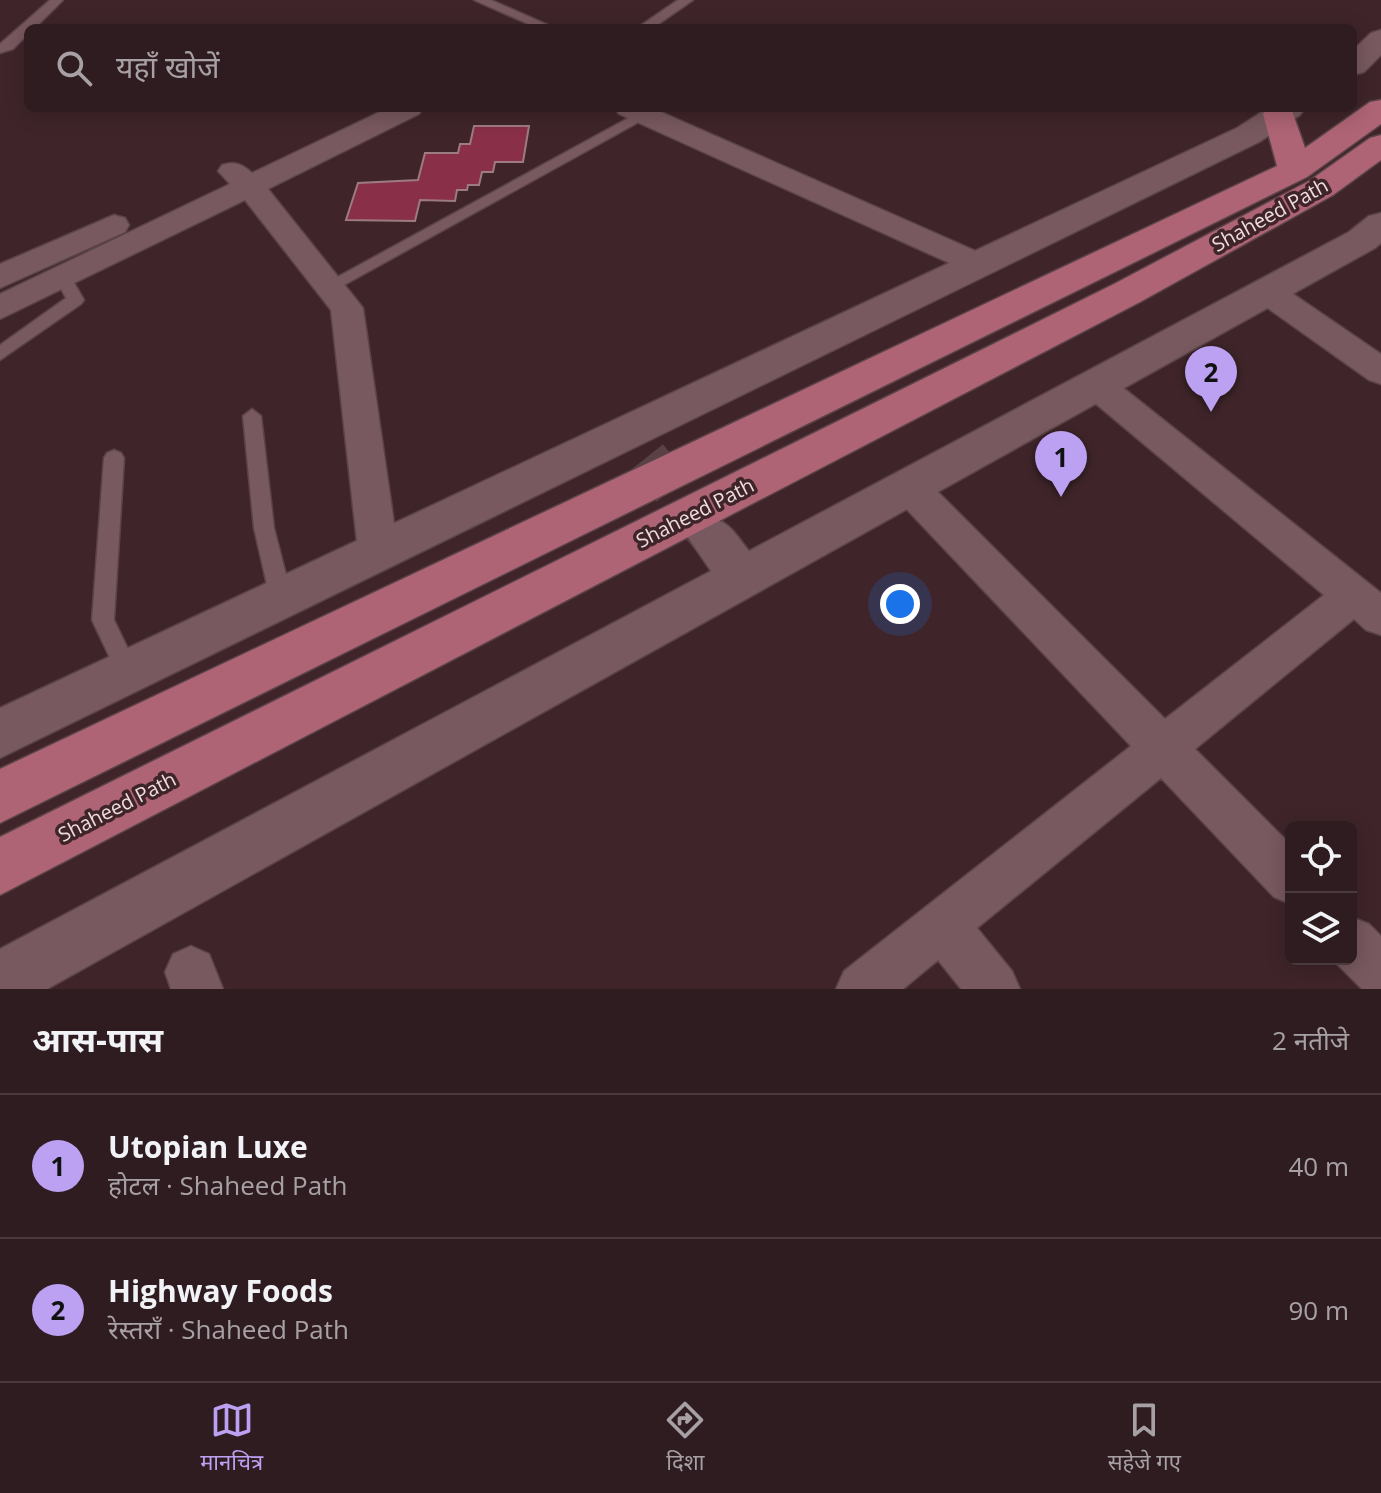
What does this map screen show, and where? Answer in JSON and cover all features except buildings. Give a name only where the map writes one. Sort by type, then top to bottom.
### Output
[{"type":"highway","name":"Shaheed Path","points":[[0,797],[1295,170],[1381,109]]},
{"type":"highway","points":[[1284,112],[1295,170]]},
{"type":"highway","name":"Shaheed Path","points":[[0,867],[1127,293],[1321,188],[1381,145]]},
{"type":"street","points":[[1357,62],[1381,39]]},
{"type":"street","points":[[0,308],[63,278],[356,112]]},
{"type":"street","points":[[0,277],[399,112]]},
{"type":"street","points":[[652,112],[991,256]]},
{"type":"street","points":[[0,734],[378,551],[637,444],[991,256],[1248,135],[1282,112]]},
{"type":"street","points":[[241,178],[347,308],[378,551]]},
{"type":"street","points":[[0,982],[1362,240],[1381,224]]},
{"type":"street","points":[[1266,291],[1381,371]]},
{"type":"street","points":[[862,989],[1163,748],[1368,606],[1095,384]]},
{"type":"street","points":[[908,486],[1285,874]]},
{"type":"street","points":[[710,536],[742,576]]},
{"type":"street","points":[[942,925],[994,989]]},
{"type":"street","points":[[1357,948],[1381,972]]},
{"type":"lane","points":[[31,24],[57,0]]},
{"type":"lane","points":[[480,0],[538,24]]},
{"type":"lane","points":[[650,24],[687,0]]},
{"type":"lane","points":[[0,49],[8,46],[24,31]]},
{"type":"lane","points":[[329,286],[643,112]]},
{"type":"lane","points":[[0,354],[75,300],[63,278]]},
{"type":"lane","points":[[252,416],[264,528],[281,598]]},
{"type":"lane","points":[[114,458],[103,620],[128,672]]},
{"type":"tunnel","points":[[647,457],[710,536]]},
{"type":"place","name":"Highway Foods","points":[[1211,412]]},
{"type":"place","name":"Utopian Luxe","points":[[1061,497]]}]
